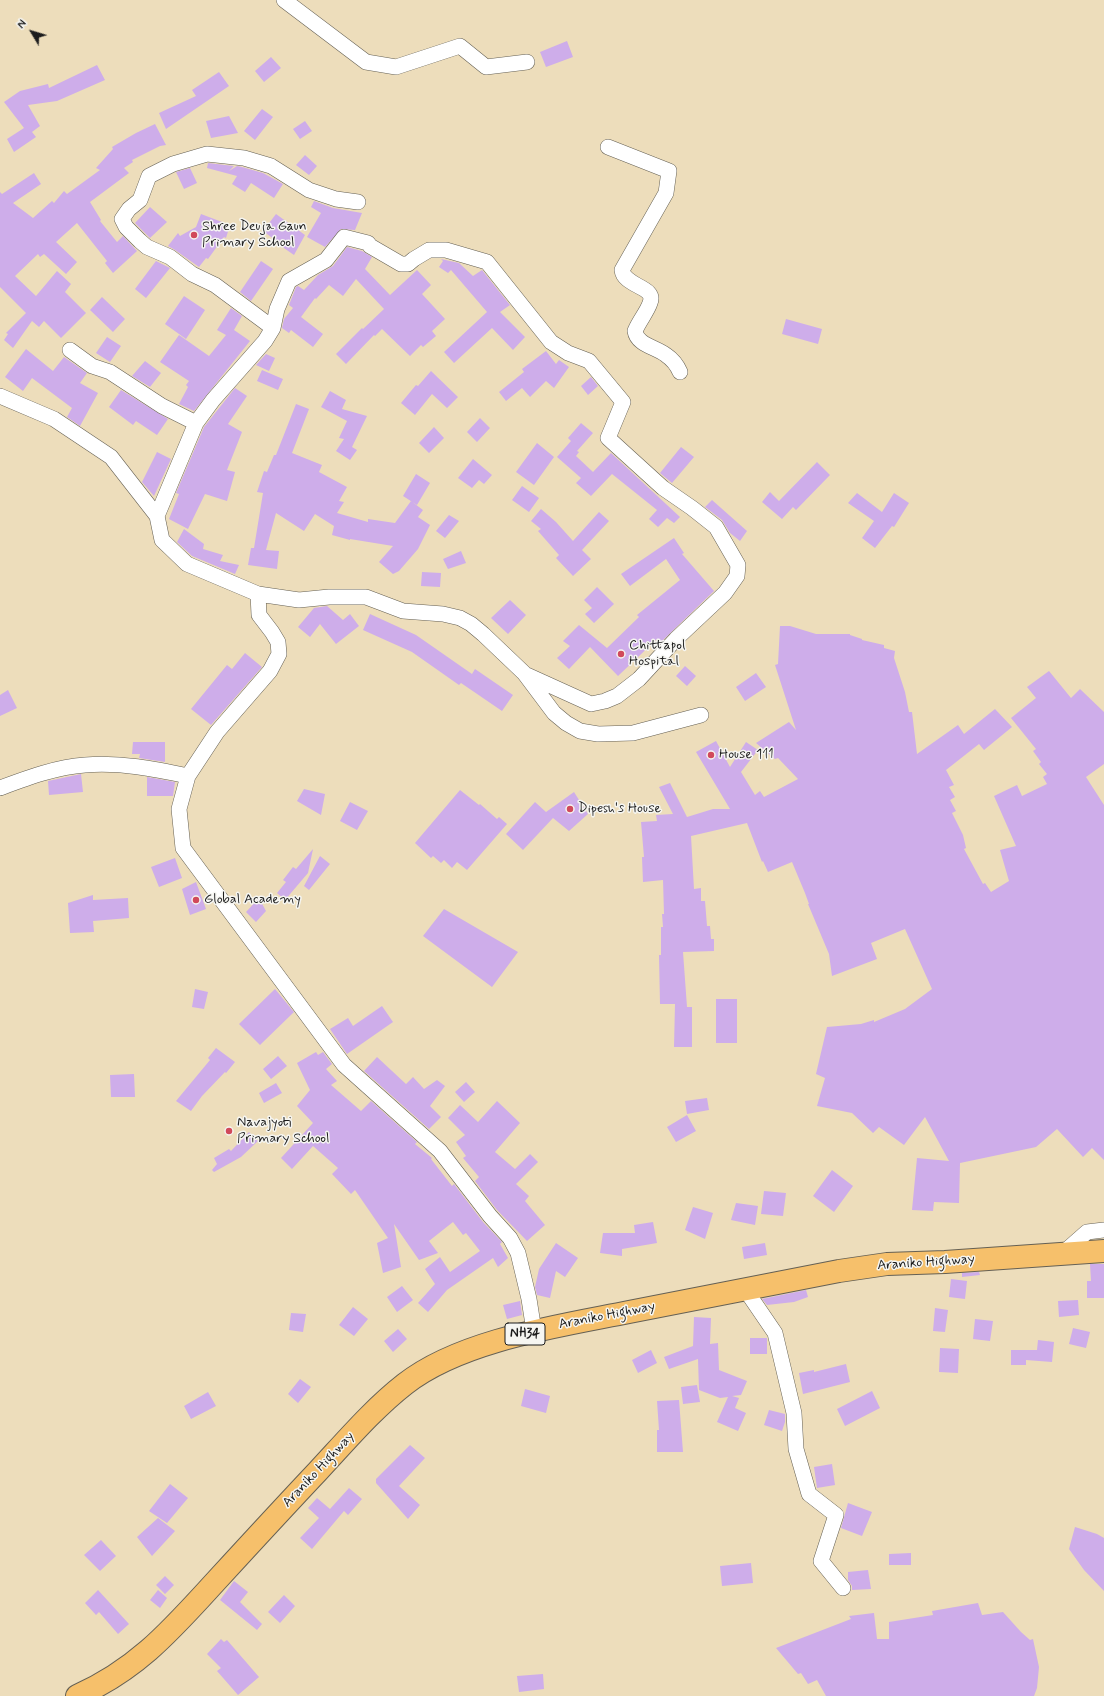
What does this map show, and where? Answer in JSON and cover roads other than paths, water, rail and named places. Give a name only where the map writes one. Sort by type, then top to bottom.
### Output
[{"type":"highway","name":"Araniko Highway","points":[[77,1696],[125,1670],[160,1641],[347,1439],[406,1383],[429,1368],[454,1356],[534,1331],[745,1289],[887,1264],[945,1262],[1104,1251]]},
{"type":"street","points":[[284,0],[366,62],[396,67],[460,46],[486,67],[527,62]]},
{"type":"street","points":[[608,147],[669,171],[666,193],[622,270],[623,276],[626,280],[647,291],[651,295],[651,301],[635,331],[636,335],[640,341],[666,355],[677,365],[680,372]]},
{"type":"street","points":[[272,328],[215,285],[192,274],[170,257],[147,247],[126,227],[122,218],[129,209],[140,200],[149,176],[173,164],[206,154],[244,158],[271,166],[309,190],[336,199],[358,202]]},
{"type":"street","points":[[157,516],[196,423],[213,400],[265,341],[272,328],[277,309],[288,281],[326,260],[344,237],[368,243],[370,246],[401,264],[408,264],[429,250],[446,250],[487,262],[551,342],[568,353],[589,361],[623,402],[608,438],[663,488],[716,527],[738,565],[737,576],[725,593],[676,639],[639,679],[617,696],[606,701],[591,704],[524,673]]},
{"type":"street","points":[[70,350],[92,366],[110,372],[162,406],[196,423]]},
{"type":"street","points":[[0,396],[54,419],[111,457],[157,516],[162,540],[187,564],[258,594],[300,600],[329,597],[366,597],[403,611],[443,614],[460,618],[471,624],[483,634],[524,673],[554,713],[566,723],[580,731],[598,734],[633,733],[701,715]]},
{"type":"street","points":[[258,594],[258,614],[278,642],[279,654],[270,671],[217,732],[188,776],[179,809],[183,848],[344,1065],[440,1151],[490,1216],[510,1238],[520,1261],[529,1299],[534,1331]]},
{"type":"street","points":[[0,788],[46,772],[84,765],[107,764],[153,768],[188,776]]},
{"type":"street","points":[[1062,1254],[1087,1232],[1104,1230]]},
{"type":"street","points":[[745,1289],[775,1334],[794,1414],[796,1449],[809,1494],[836,1515],[821,1561],[843,1588]]},
{"type":"place","name":"Shree Deuja Gaun Primary School","points":[[194,235]]},
{"type":"place","name":"Chittapol Hospital","points":[[621,654]]},
{"type":"place","name":"House 111","points":[[711,755]]},
{"type":"place","name":"Dipesh's House","points":[[570,809]]},
{"type":"place","name":"Global Academy","points":[[196,900]]},
{"type":"place","name":"Navajyoti Primary School","points":[[229,1131]]}]
